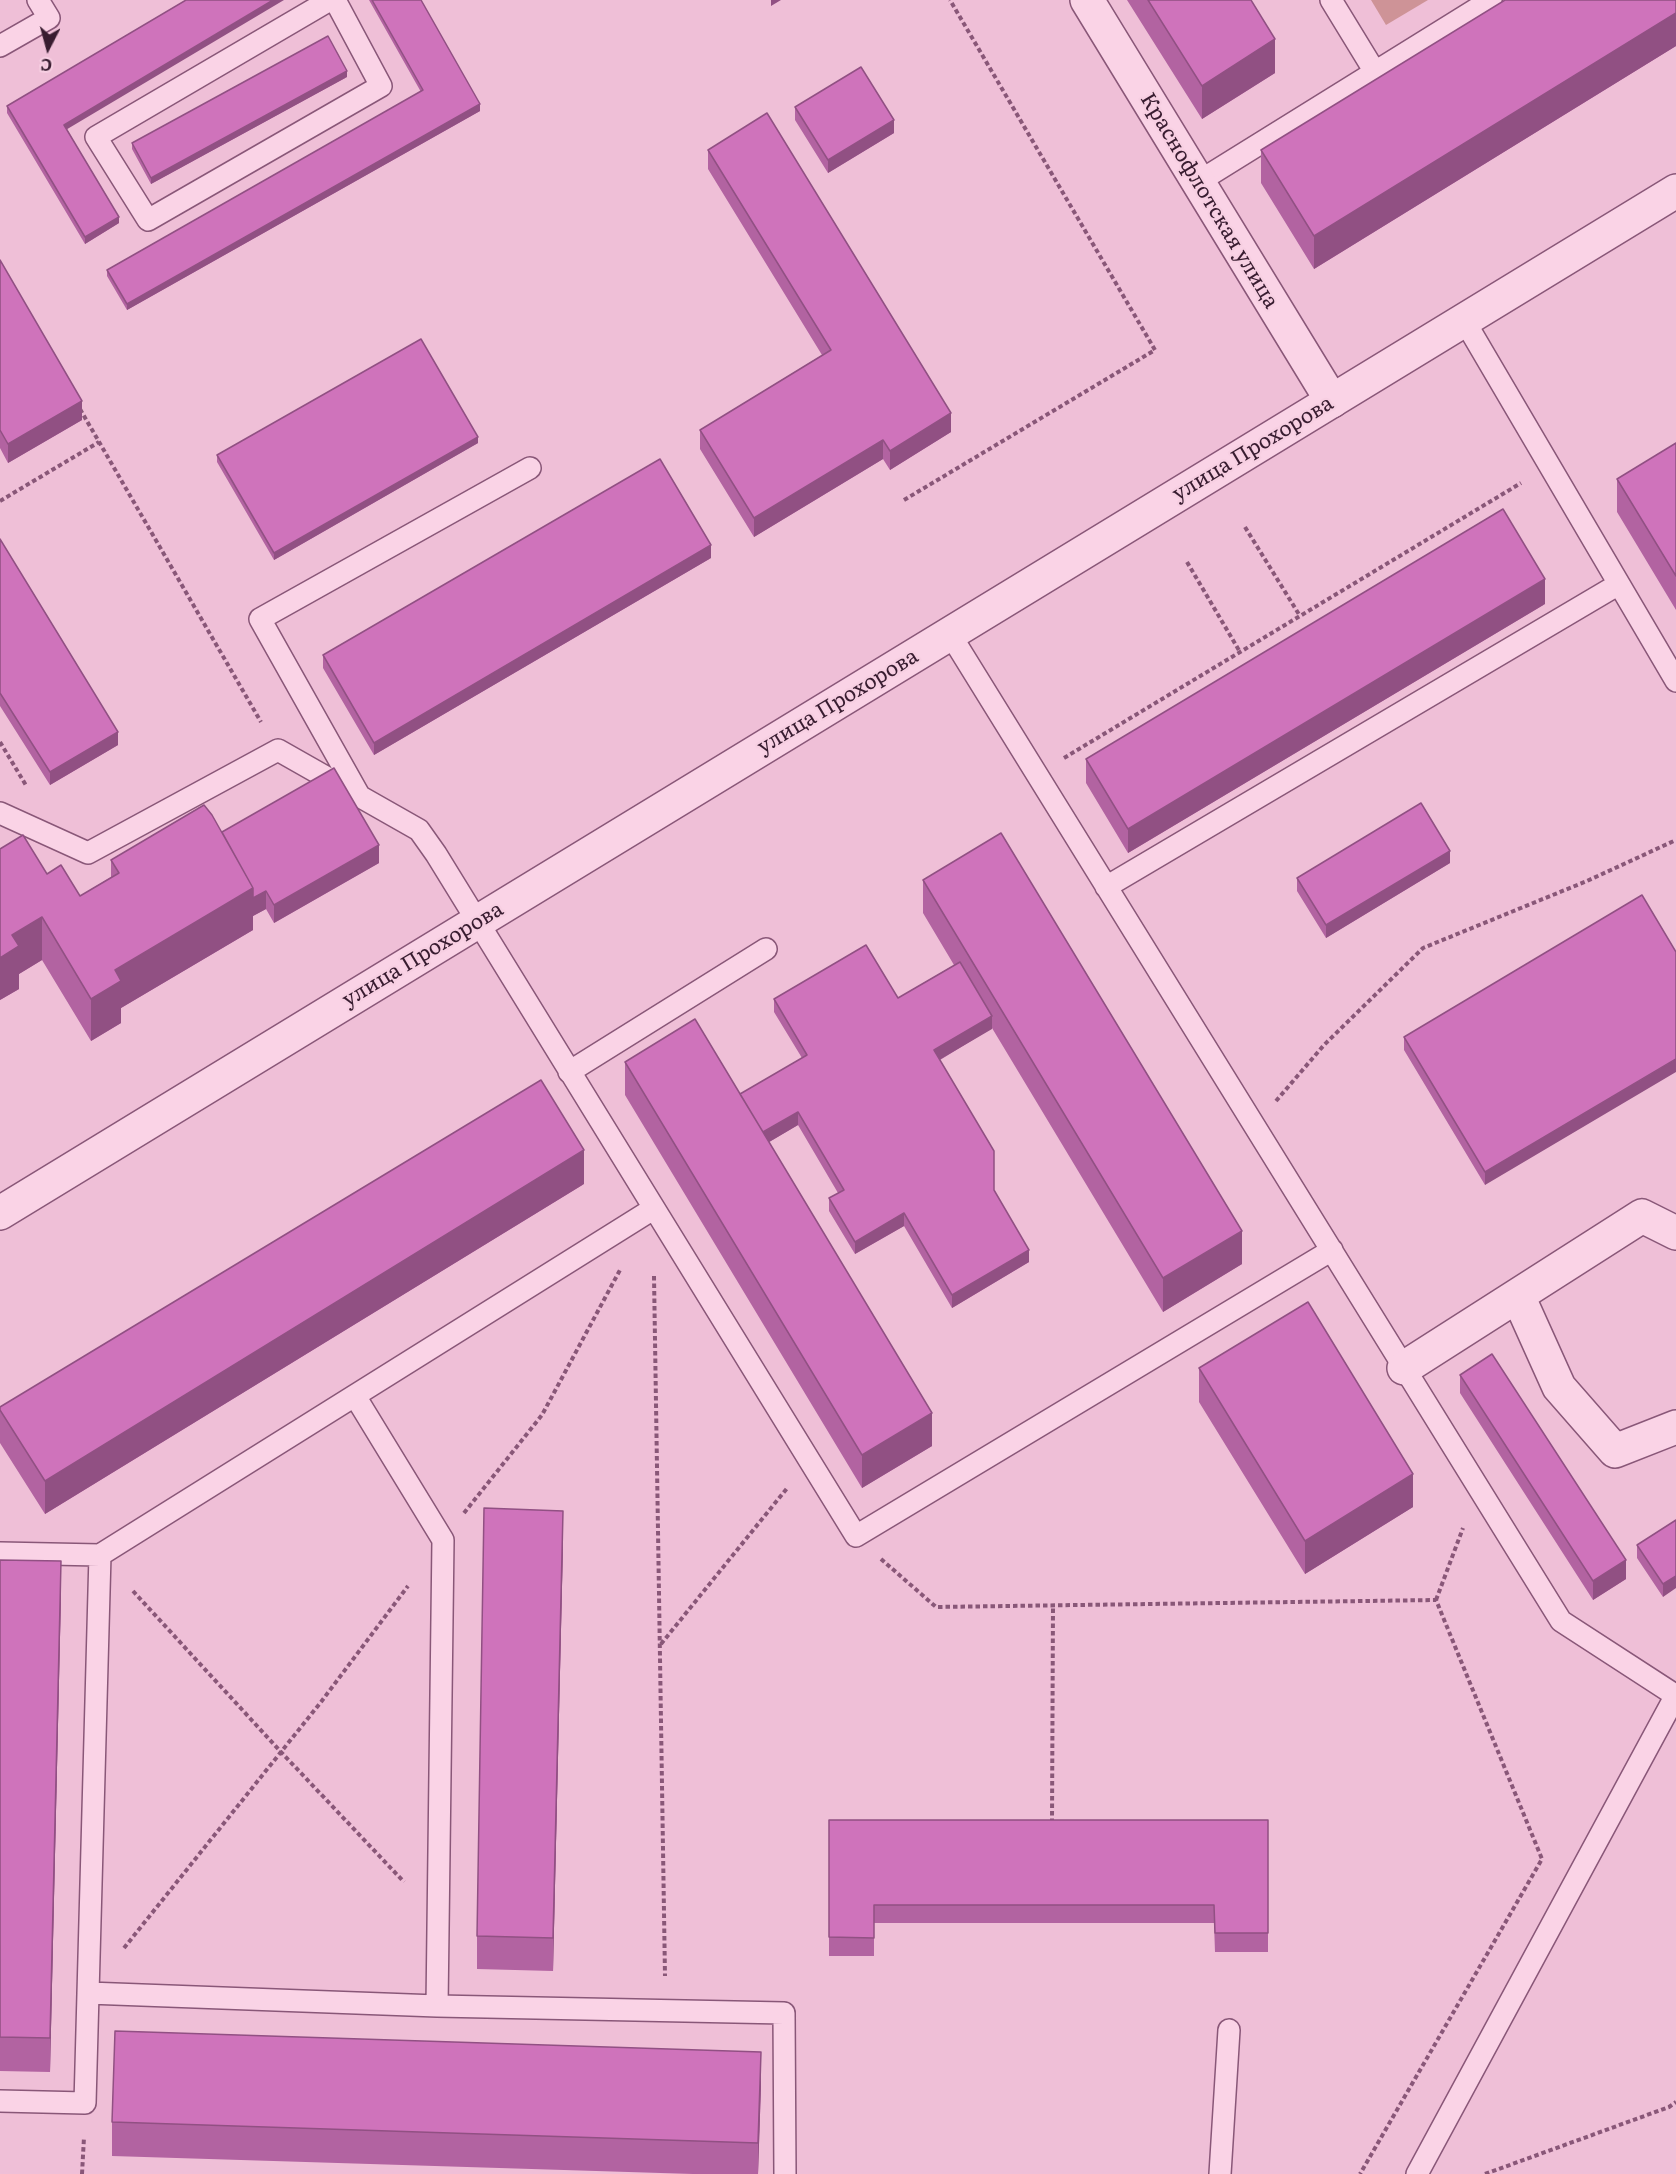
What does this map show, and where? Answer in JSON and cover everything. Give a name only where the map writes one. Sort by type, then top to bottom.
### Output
[{"type":"street","name":"Краснофлотская улица","points":[[1087,0],[1332,401]]},
{"type":"street","name":"улица Прохорова","points":[[0,1213],[1676,191]]},
{"type":"street","points":[[1404,1368],[1642,1216],[1676,1233]]},
{"type":"street","points":[[1518,1296],[1559,1387],[1615,1451],[1676,1427]]},
{"type":"lane","points":[[0,46],[49,18],[38,0]]},
{"type":"lane","points":[[330,0],[96,137],[148,220],[381,86],[334,0]]},
{"type":"lane","points":[[1330,0],[1375,72]]},
{"type":"lane","points":[[1198,182],[1491,0]]},
{"type":"lane","points":[[1464,320],[1676,681]]},
{"type":"lane","points":[[361,797],[260,619],[530,468]]},
{"type":"lane","points":[[1106,886],[1619,584]]},
{"type":"lane","points":[[950,634],[1561,1621],[1676,1695],[1417,2174]]},
{"type":"lane","points":[[0,813],[88,854],[278,750],[419,830],[436,854],[476,923],[856,1536],[1332,1250]]},
{"type":"lane","points":[[569,1072],[766,949]]},
{"type":"lane","points":[[0,1553],[100,1555],[654,1209]]},
{"type":"lane","points":[[355,1396],[443,1539],[437,2006]]},
{"type":"lane","points":[[0,2101],[86,2103],[100,1555]]},
{"type":"lane","points":[[88,1993],[437,2006],[784,2013],[785,2174]]},
{"type":"lane","points":[[1220,2174],[1229,2030]]},
{"type":"path","points":[[904,500],[1155,350],[950,0]]},
{"type":"path","points":[[76,402],[278,750]]},
{"type":"path","points":[[0,501],[99,442]]},
{"type":"path","points":[[1037,775],[1550,466]]},
{"type":"path","points":[[1245,527],[1300,616]]},
{"type":"path","points":[[1187,562],[1240,652]]},
{"type":"path","points":[[1255,1127],[1324,1045],[1423,948],[1587,881],[1676,840]]},
{"type":"path","points":[[88,1993],[281,1752],[443,1539],[542,1415],[654,1209]]},
{"type":"path","points":[[654,1268],[665,2010]]},
{"type":"path","points":[[660,1645],[810,1461]]},
{"type":"path","points":[[1360,2174],[1542,1859],[1436,1600],[1478,1487]]},
{"type":"path","points":[[856,1536],[936,1607],[1436,1600]]},
{"type":"path","points":[[100,1555],[281,1752],[438,1917]]},
{"type":"path","points":[[1052,1827],[1053,1606]]},
{"type":"path","points":[[1485,2174],[1676,2102]]},
{"type":"shaded area","points":[[1371,0],[1428,0],[1386,25]]},
{"type":"building","points":[[186,0],[273,0],[64,125],[119,217],[85,237],[7,106]]},
{"type":"building","points":[[372,0],[421,0],[480,104],[127,304],[107,270],[423,90]]},
{"type":"building","points":[[1148,0],[1251,0],[1275,39],[1202,86]]},
{"type":"building","points":[[1505,0],[1676,0],[1676,13],[1314,236],[1261,150]]},
{"type":"building","points":[[328,36],[347,71],[151,178],[132,143]]},
{"type":"building","points":[[861,67],[894,120],[828,160],[795,107]]},
{"type":"building","points":[[767,113],[951,413],[890,451],[883,440],[754,518],[700,430],[831,350],[708,150]]},
{"type":"building","points":[[0,260],[82,401],[8,444],[0,430]]},
{"type":"building","points":[[421,339],[478,437],[274,553],[217,455]]},
{"type":"building","points":[[1676,443],[1676,576],[1617,479]]},
{"type":"building","points":[[660,459],[711,545],[374,743],[323,655]]},
{"type":"building","points":[[1503,509],[1545,579],[1128,829],[1086,759]]},
{"type":"building","points":[[0,539],[118,732],[50,772],[0,693]]},
{"type":"building","points":[[334,768],[379,845],[274,905],[266,891],[253,898],[253,888],[222,832]]},
{"type":"building","points":[[1421,803],[1450,851],[1326,925],[1297,878]]},
{"type":"building","points":[[204,805],[212,815],[253,888],[115,970],[121,981],[91,999],[42,917],[12,935],[19,946],[0,958],[0,849],[23,835],[47,874],[61,865],[80,896],[119,873],[111,860]]},
{"type":"building","points":[[1001,833],[1242,1231],[1163,1278],[923,880]]},
{"type":"building","points":[[1642,895],[1676,952],[1676,1059],[1485,1172],[1404,1037]]},
{"type":"building","points":[[866,945],[898,998],[960,962],[992,1016],[934,1050],[994,1151],[994,1190],[1029,1250],[952,1295],[904,1213],[855,1242],[829,1198],[844,1190],[798,1112],[763,1132],[740,1094],[807,1055],[774,999]]},
{"type":"building","points":[[695,1019],[932,1413],[862,1455],[625,1062]]},
{"type":"building","points":[[541,1080],[584,1150],[45,1481],[0,1407]]},
{"type":"building","points":[[1308,1302],[1413,1474],[1305,1541],[1199,1368]]},
{"type":"building","points":[[1492,1354],[1626,1560],[1593,1581],[1460,1375]]},
{"type":"building","points":[[484,1508],[563,1511],[553,1938],[477,1936]]},
{"type":"building","points":[[1676,1520],[1676,1576],[1663,1584],[1637,1545]]},
{"type":"building","points":[[0,1560],[61,1561],[50,2038],[0,2037]]},
{"type":"building","points":[[829,1820],[1268,1820],[1268,1933],[1215,1933],[1214,1905],[874,1905],[874,1938],[829,1937]]},
{"type":"building","points":[[115,2031],[761,2052],[758,2143],[112,2122]]}]
